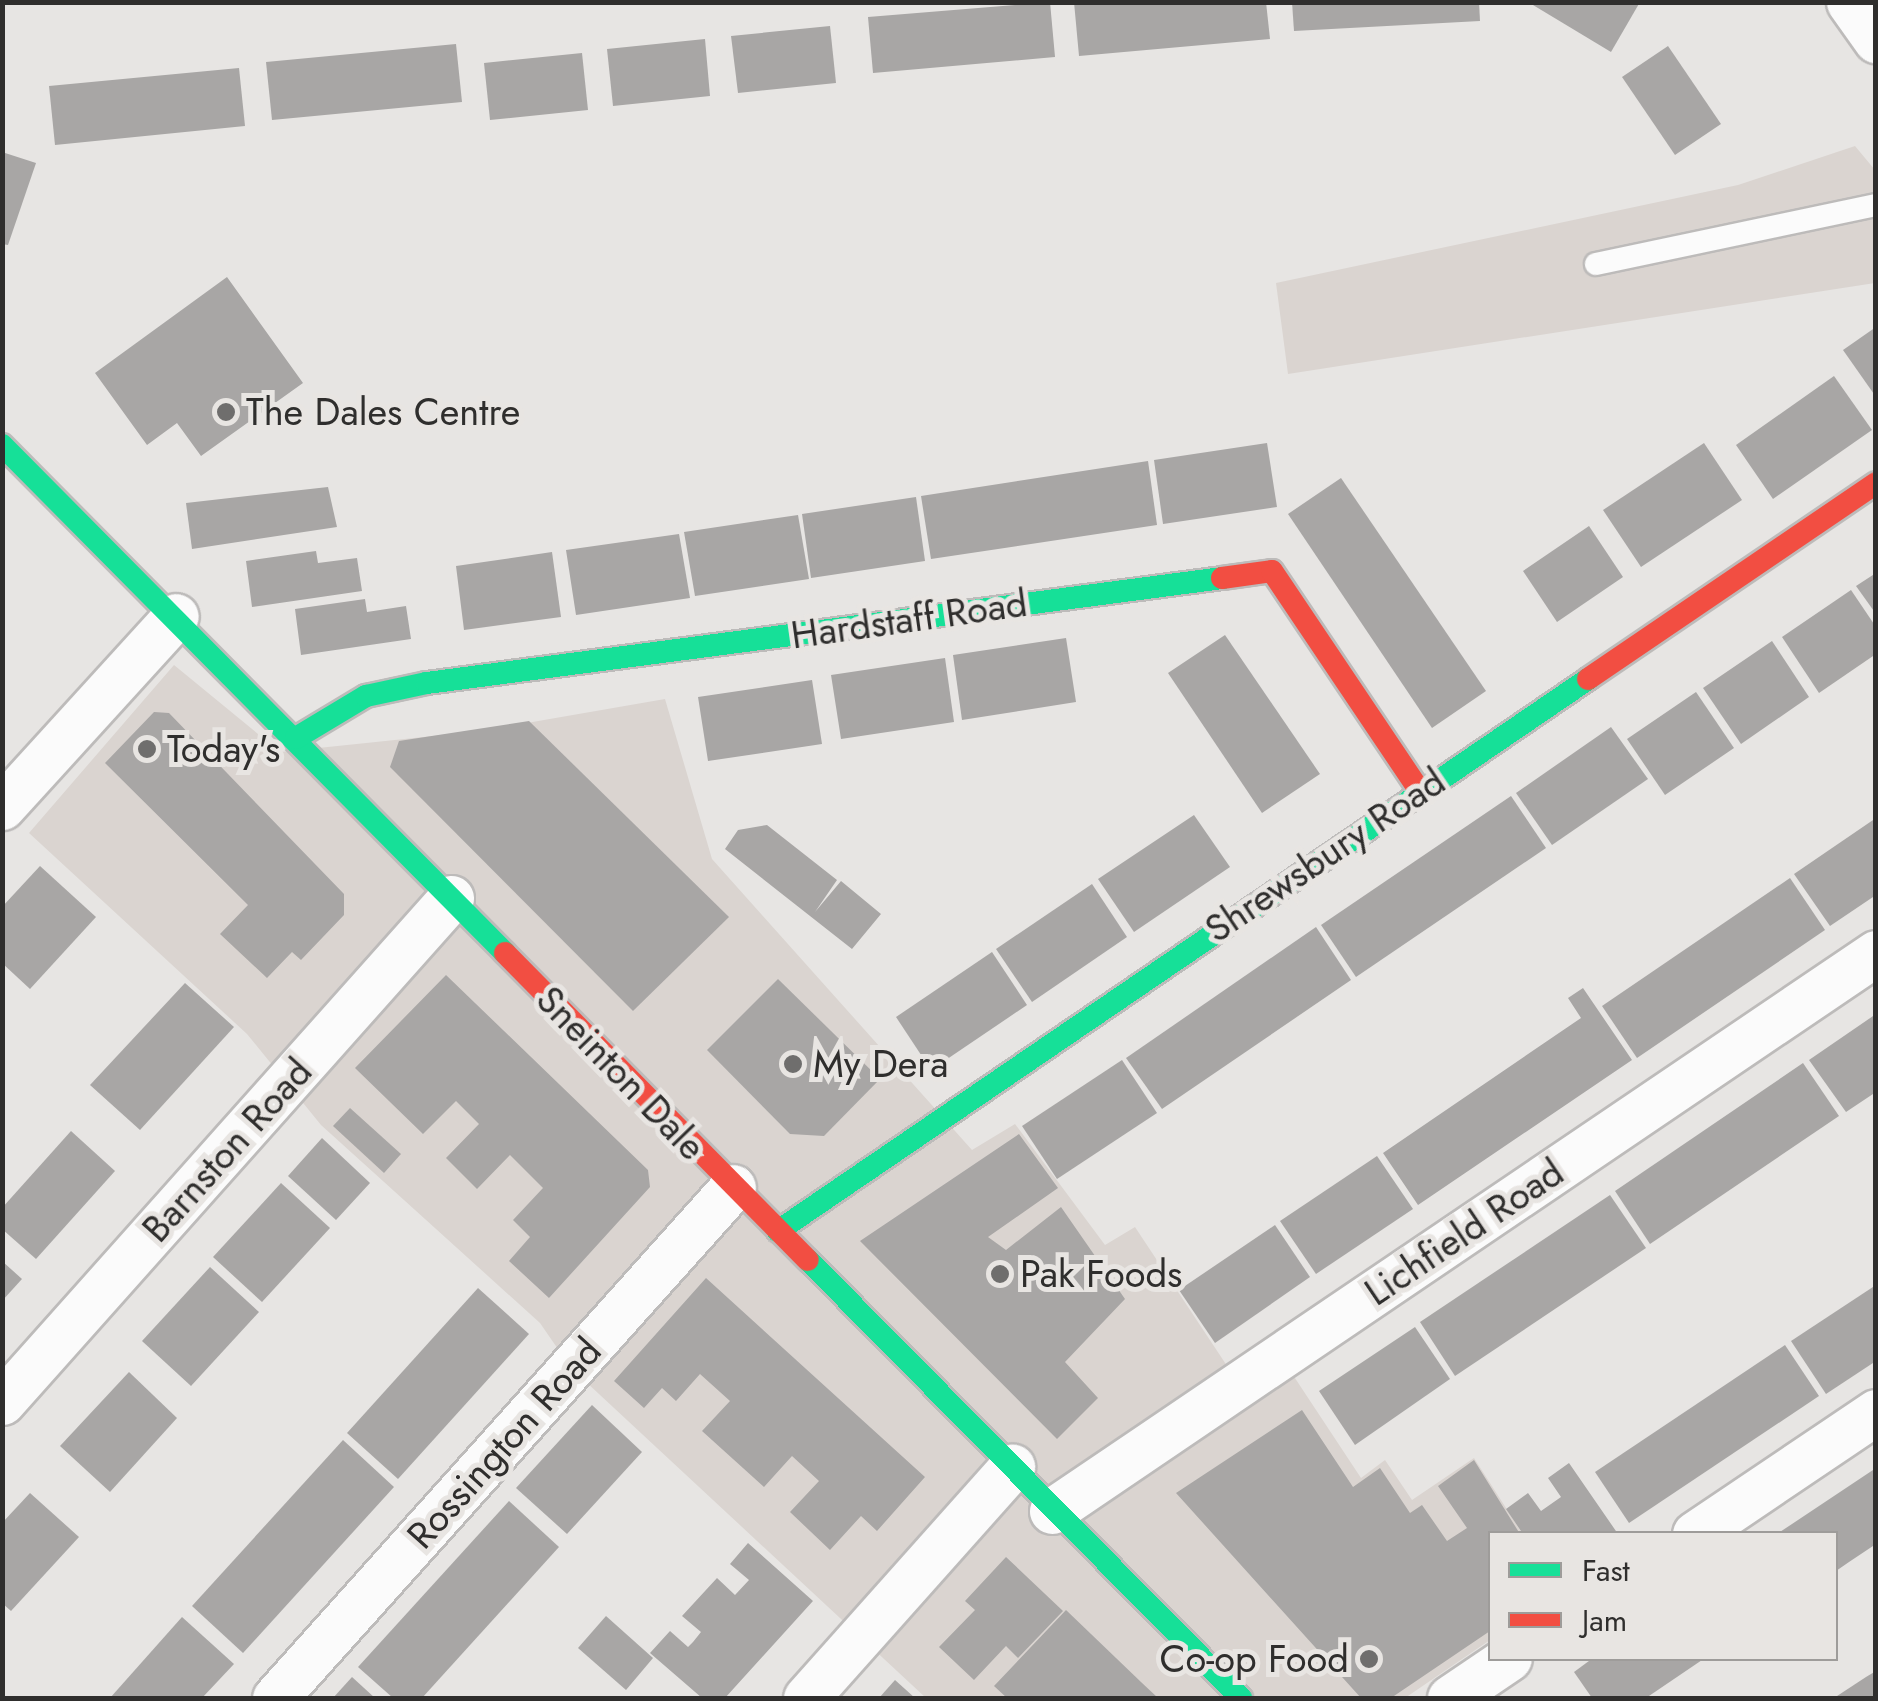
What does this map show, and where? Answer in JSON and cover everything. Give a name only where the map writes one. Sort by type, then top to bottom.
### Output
[{"type":"street","points":[[1850,2],[1876,40]]},
{"type":"street","name":"Sneinton Dale","points":[[2,446],[176,616],[1052,1512],[1241,1698]]},
{"type":"street","name":"Shrewsbury Road","points":[[778,1231],[1420,790],[1876,483]]},
{"type":"street","name":"Hardstaff Road","points":[[296,738],[366,696],[427,683],[1272,571],[1420,790]]},
{"type":"street","points":[[2,808],[176,616]]},
{"type":"street","name":"Barnston Road","points":[[2,1402],[451,898]]},
{"type":"street","name":"Lichfield Road","points":[[1052,1512],[1876,953]]},
{"type":"street","name":"Rossington Road","points":[[275,1698],[733,1187]]},
{"type":"street","points":[[1699,1531],[1876,1412]]},
{"type":"street","points":[[806,1698],[1012,1467]]},
{"type":"street","points":[[1450,1698],[1505,1661]]},
{"type":"lane","points":[[1596,264],[1876,205]]},
{"type":"shaded area","points":[[1855,146],[1875,170],[1875,283],[1288,374],[1276,283],[1738,185]]},
{"type":"shaded area","points":[[174,665],[280,752],[481,731],[665,699],[712,859],[972,1150],[1015,1124],[1105,1245],[1135,1227],[1245,1393],[1287,1366],[1361,1478],[1385,1460],[1412,1500],[1474,1458],[1521,1531],[1488,1531],[1488,1641],[1405,1698],[926,1698],[571,1368],[540,1323],[321,1125],[247,1034],[29,833]]},
{"type":"building","points":[[1050,2],[1055,57],[873,73],[868,17]]},
{"type":"building","points":[[1074,2],[1266,2],[1270,39],[1079,56]]},
{"type":"building","points":[[1292,2],[1479,2],[1480,21],[1294,31]]},
{"type":"building","points":[[1528,2],[1640,2],[1611,52]]},
{"type":"building","points":[[830,26],[836,83],[738,93],[731,36]]},
{"type":"building","points":[[705,39],[710,96],[613,106],[607,49]]},
{"type":"building","points":[[456,44],[462,102],[272,120],[266,62]]},
{"type":"building","points":[[1668,46],[1721,124],[1675,155],[1622,77]]},
{"type":"building","points":[[582,53],[588,110],[490,120],[484,63]]},
{"type":"building","points":[[239,68],[245,126],[55,145],[49,86]]},
{"type":"building","points":[[2,152],[36,163],[8,245],[2,244]]},
{"type":"building","name":"The Dales Centre","points":[[227,277],[303,383],[201,456],[177,423],[147,445],[95,373]]},
{"type":"building","points":[[1876,327],[1876,397],[1843,350]]},
{"type":"building","points":[[1834,376],[1872,430],[1773,499],[1736,445]]},
{"type":"building","points":[[1267,443],[1277,507],[1163,524],[1154,460]]},
{"type":"building","points":[[1704,443],[1742,500],[1641,567],[1603,510]]},
{"type":"building","points":[[1148,461],[1157,525],[931,559],[921,496]]},
{"type":"building","points":[[1341,478],[1486,691],[1432,728],[1288,514]]},
{"type":"building","points":[[328,487],[337,527],[192,549],[186,503]]},
{"type":"building","points":[[916,497],[925,561],[811,578],[802,514]]},
{"type":"building","points":[[798,515],[809,579],[695,596],[684,532]]},
{"type":"building","points":[[1589,526],[1623,577],[1557,622],[1523,571]]},
{"type":"building","points":[[679,534],[690,598],[576,615],[566,550]]},
{"type":"building","points":[[316,551],[318,563],[357,558],[362,591],[252,607],[246,561]]},
{"type":"building","points":[[552,552],[561,617],[464,630],[456,566]]},
{"type":"building","points":[[1876,573],[1876,614],[1856,586]]},
{"type":"building","points":[[1851,590],[1876,627],[1876,654],[1819,693],[1782,637]]},
{"type":"building","points":[[365,599],[367,612],[406,606],[411,639],[301,655],[295,609]]},
{"type":"building","points":[[1225,635],[1320,774],[1262,813],[1168,673]]},
{"type":"building","points":[[1066,638],[1076,702],[962,720],[953,655]]},
{"type":"building","points":[[1772,641],[1809,697],[1741,744],[1703,688]]},
{"type":"building","points":[[945,658],[954,722],[841,739],[831,675]]},
{"type":"building","points":[[812,680],[822,744],[708,761],[698,697]]},
{"type":"building","points":[[1696,692],[1734,748],[1665,795],[1627,739]]},
{"type":"building","points":[[154,712],[169,713],[344,894],[344,915],[301,960],[292,952],[267,978],[220,934],[248,905],[105,763]]},
{"type":"building","points":[[529,721],[729,917],[633,1011],[390,767],[399,741]]},
{"type":"building","points":[[1611,727],[1648,779],[1552,845],[1516,793]]},
{"type":"building","points":[[1511,796],[1546,848],[1356,977],[1321,925]]},
{"type":"building","points":[[1194,815],[1230,867],[1134,932],[1098,879]]},
{"type":"building","points":[[1876,818],[1876,895],[1830,926],[1794,874]]},
{"type":"building","points":[[767,825],[837,880],[815,912],[841,881],[881,914],[852,949],[725,849],[738,830]]},
{"type":"building","points":[[40,866],[96,917],[30,989],[2,963],[2,907]]},
{"type":"building","points":[[1790,878],[1825,930],[1637,1058],[1602,1006]]},
{"type":"building","points":[[1092,884],[1127,937],[1032,1002],[996,949]]},
{"type":"building","points":[[1316,927],[1351,980],[1162,1109],[1126,1058]]},
{"type":"building","points":[[992,952],[1027,1005],[931,1070],[896,1017]]},
{"type":"building","points":[[446,975],[648,1170],[650,1187],[549,1298],[509,1261],[530,1237],[513,1220],[543,1188],[510,1155],[477,1189],[446,1158],[479,1124],[456,1101],[423,1134],[355,1068]]},
{"type":"building","name":"My Dera","points":[[778,979],[880,1079],[824,1136],[790,1134],[707,1050]]},
{"type":"building","points":[[185,983],[234,1027],[140,1130],[90,1085]]},
{"type":"building","points":[[1583,988],[1632,1060],[1418,1205],[1383,1153],[1581,1018],[1568,998]]},
{"type":"building","points":[[1876,1014],[1876,1092],[1846,1112],[1809,1060]]},
{"type":"building","points":[[1122,1060],[1157,1113],[1057,1179],[1022,1126]]},
{"type":"building","points":[[1803,1063],[1839,1116],[1650,1244],[1615,1191]]},
{"type":"building","points":[[350,1108],[401,1154],[384,1173],[333,1126]]},
{"type":"building","points":[[71,1131],[115,1171],[36,1259],[2,1229],[2,1208]]},
{"type":"building","name":"Pak Foods","points":[[1019,1134],[1058,1188],[988,1237],[1006,1250],[1061,1207],[1125,1299],[1065,1362],[1098,1398],[1057,1439],[860,1241]]},
{"type":"building","points":[[322,1138],[370,1183],[336,1220],[288,1176]]},
{"type":"building","points":[[1377,1156],[1413,1209],[1316,1274],[1280,1221]]},
{"type":"building","points":[[281,1183],[330,1228],[262,1302],[213,1257]]},
{"type":"building","points":[[1610,1195],[1646,1248],[1455,1376],[1420,1322]]},
{"type":"building","points":[[1275,1225],[1310,1277],[1215,1343],[1179,1290]]},
{"type":"building","points":[[2,1261],[22,1279],[2,1301]]},
{"type":"building","points":[[210,1267],[259,1312],[191,1386],[142,1341]]},
{"type":"building","points":[[706,1278],[925,1477],[877,1531],[861,1516],[830,1550],[790,1512],[819,1481],[792,1456],[764,1487],[702,1431],[730,1401],[700,1374],[676,1401],[662,1388],[644,1408],[614,1381]]},
{"type":"building","points":[[1876,1285],[1876,1361],[1826,1394],[1791,1341]]},
{"type":"building","points":[[478,1288],[529,1334],[398,1479],[347,1433]]},
{"type":"building","points":[[1415,1327],[1450,1379],[1355,1445],[1319,1391]]},
{"type":"building","points":[[1785,1345],[1819,1396],[1629,1523],[1595,1472]]},
{"type":"building","points":[[129,1372],[177,1418],[110,1492],[60,1446]]},
{"type":"building","points":[[592,1405],[642,1452],[567,1534],[516,1488]]},
{"type":"building","points":[[1302,1410],[1353,1487],[1380,1468],[1410,1513],[1422,1505],[1447,1541],[1467,1528],[1438,1486],[1474,1460],[1518,1531],[1488,1531],[1488,1632],[1391,1698],[1361,1698],[1176,1493]]},
{"type":"building","points":[[343,1440],[394,1487],[243,1653],[192,1606]]},
{"type":"building","points":[[1569,1463],[1616,1531],[1521,1531],[1506,1509],[1528,1493],[1541,1511],[1561,1497],[1548,1478]]},
{"type":"building","points":[[1876,1468],[1876,1544],[1838,1570],[1838,1531],[1782,1531]]},
{"type":"building","points":[[30,1493],[79,1537],[11,1611],[2,1603],[2,1523]]},
{"type":"building","points":[[509,1501],[559,1547],[422,1698],[393,1698],[358,1667]]},
{"type":"building","points":[[748,1543],[813,1601],[725,1698],[702,1698],[650,1653],[670,1631],[688,1647],[693,1642],[701,1632],[682,1616],[717,1578],[735,1595],[749,1580],[730,1564]]},
{"type":"building","points":[[1006,1557],[1063,1611],[1018,1658],[1006,1646],[974,1680],[939,1647],[975,1610],[965,1601]]},
{"type":"building","points":[[1066,1610],[1158,1698],[1007,1698],[994,1686]]},
{"type":"building","points":[[606,1616],[653,1658],[626,1690],[578,1648]]},
{"type":"building","points":[[182,1617],[234,1664],[202,1698],[110,1698]]},
{"type":"building","points":[[1589,1661],[1701,1661],[1646,1698],[1592,1698],[1574,1672]]},
{"type":"building","points":[[1876,1671],[1876,1698],[1834,1698],[1866,1677]]},
{"type":"building","points":[[352,1677],[375,1698],[333,1698]]},
{"type":"building","points":[[895,1680],[915,1698],[879,1698]]},
{"type":"traffic: fast","points":[[2,445],[505,953]]},
{"type":"traffic: fast","points":[[296,738],[366,696],[427,683],[1222,578]]},
{"type":"traffic: fast","points":[[778,1231],[1588,679]]},
{"type":"traffic: fast","points":[[808,1260],[1241,1698]]},
{"type":"traffic: jam","points":[[1588,679],[1876,483]]},
{"type":"traffic: jam","points":[[1222,578],[1272,571],[1419,790]]},
{"type":"traffic: jam","points":[[505,953],[808,1260]]},
{"type":"place","name":"The Dales Centre","points":[[226,412]]},
{"type":"place","name":"Today's","points":[[147,749]]},
{"type":"place","name":"My Dera","points":[[793,1064]]},
{"type":"place","name":"Pak Foods","points":[[1000,1274]]},
{"type":"place","name":"Co-op Food","points":[[1369,1659]]}]
